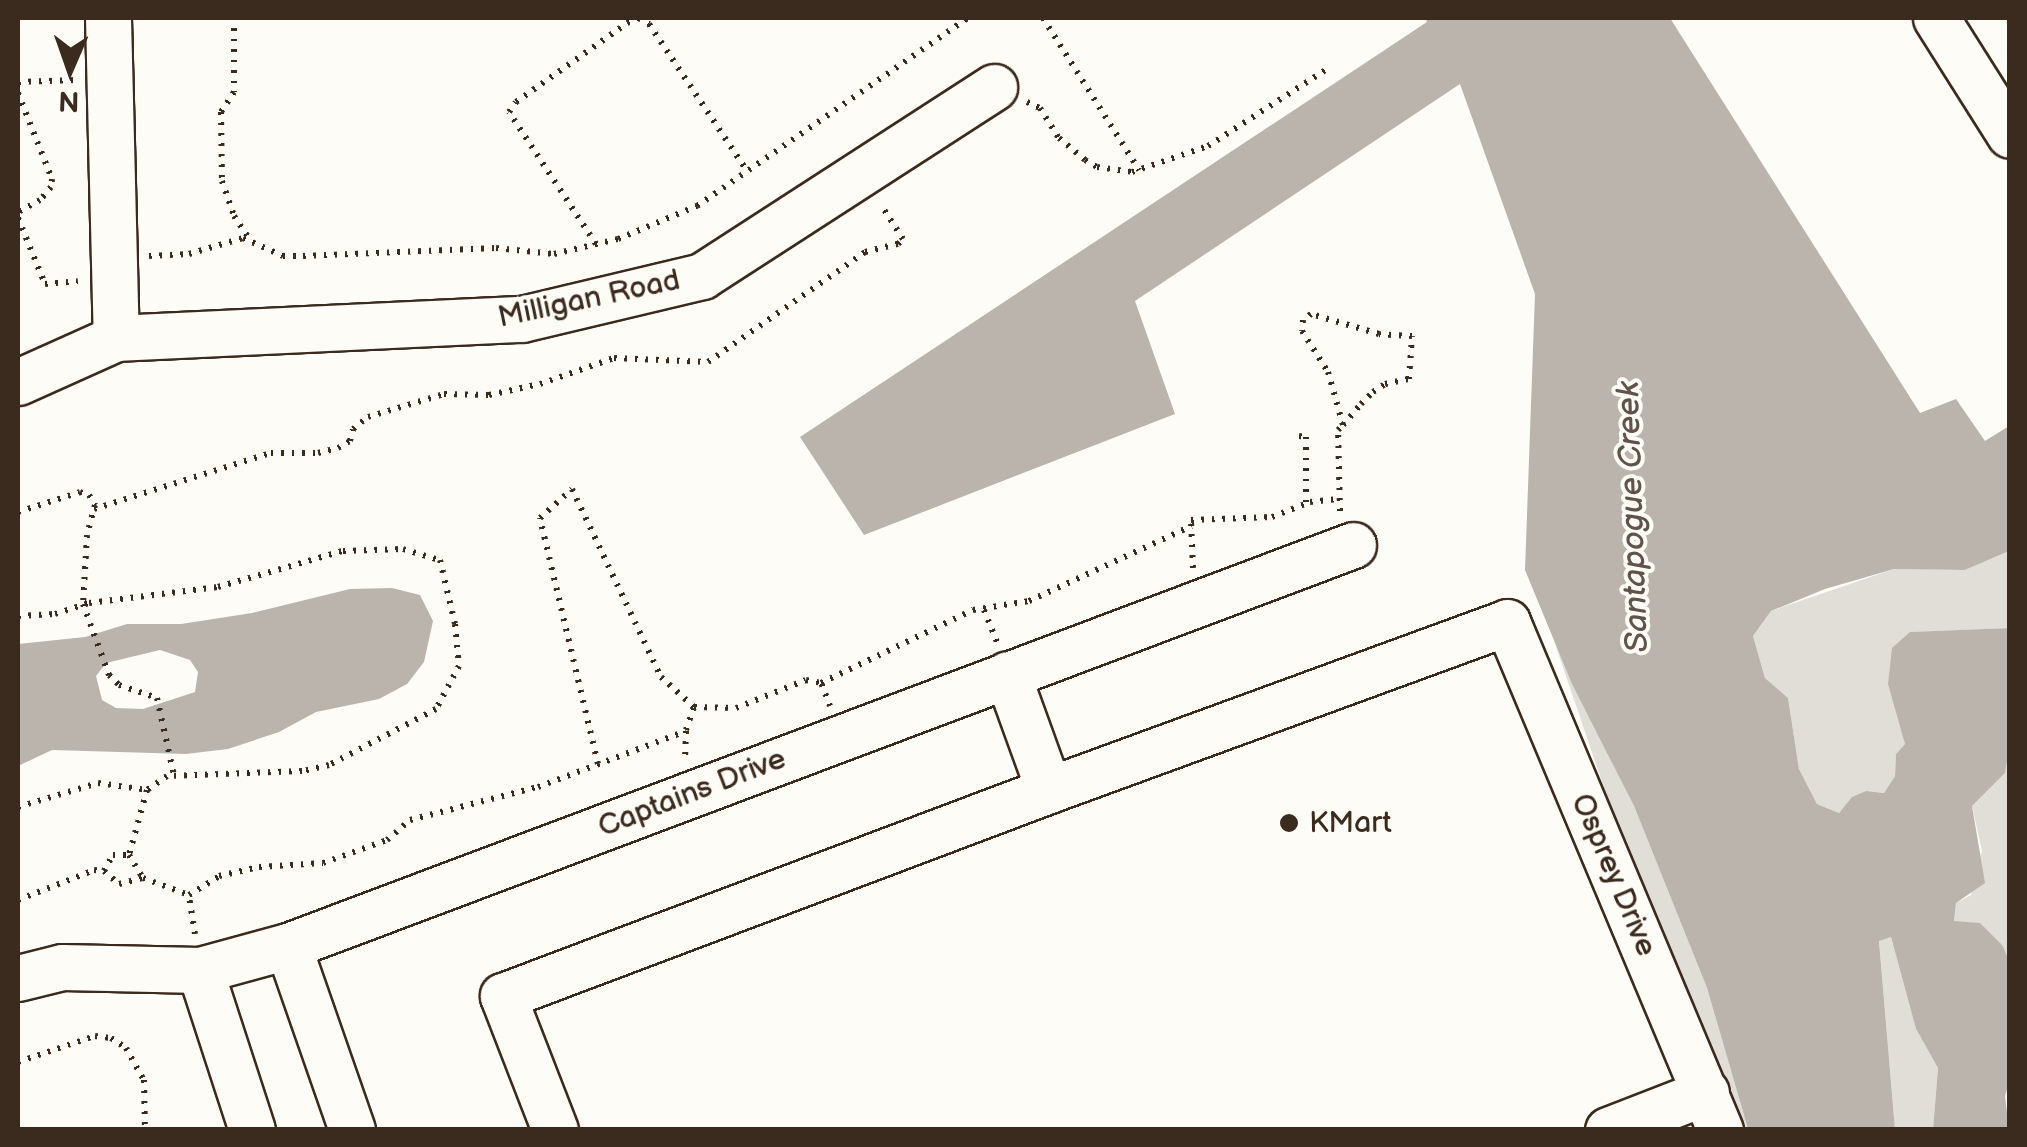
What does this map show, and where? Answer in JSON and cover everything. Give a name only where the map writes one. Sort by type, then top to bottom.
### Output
[{"type":"street","points":[[108,18],[116,338]]},
{"type":"street","points":[[1936,18],[2010,135]]},
{"type":"street","name":"Milligan Road","points":[[18,382],[116,338],[522,319],[702,276],[994,87]]},
{"type":"street","name":"Captains Drive","points":[[18,978],[62,966],[200,970],[288,946],[1354,544]]},
{"type":"street","name":"Osprey Drive","points":[[1049,790],[1507,622],[1713,1111]]},
{"type":"street","points":[[555,1130],[503,996],[1049,790],[1007,674]]},
{"type":"street","points":[[288,946],[352,1130]]},
{"type":"street","points":[[200,970],[252,1130]]},
{"type":"street","points":[[1618,1128],[1713,1111]]},
{"type":"path","points":[[234,18],[234,92],[221,112],[222,181],[234,216],[250,238],[283,256],[496,248],[554,254],[648,230],[697,206],[968,18]]},
{"type":"path","points":[[597,245],[509,112],[516,102],[627,23],[639,18],[649,24],[748,171]]},
{"type":"path","points":[[1042,18],[1139,170]]},
{"type":"path","points":[[994,87],[1040,108],[1059,138],[1085,160],[1113,171],[1139,170],[1208,146],[1330,67]]},
{"type":"path","points":[[18,82],[110,79]]},
{"type":"path","points":[[18,93],[52,179],[51,187],[40,200],[18,214],[45,284],[250,238]]},
{"type":"path","points":[[94,508],[272,453],[338,448],[350,441],[353,429],[368,417],[444,394],[489,395],[540,384],[614,358],[638,355],[708,362],[865,252],[903,239],[861,173]]},
{"type":"path","points":[[1343,424],[1328,372],[1302,331],[1303,320],[1310,314],[1378,334],[1412,336],[1410,379],[1385,384],[1373,392],[1338,430],[1338,499],[1354,544]]},
{"type":"path","points":[[1299,436],[1306,436],[1306,504]]},
{"type":"path","points":[[598,764],[540,518],[572,489],[660,676],[694,707],[736,708],[806,680],[821,683],[973,610],[1029,601],[1191,526]]},
{"type":"path","points":[[18,512],[80,492],[89,495],[94,508],[87,535],[83,604],[109,676],[119,685],[157,698],[174,775]]},
{"type":"path","points":[[1206,600],[1191,565],[1191,520],[1272,517],[1306,504],[1338,499]]},
{"type":"path","points":[[18,616],[54,614],[83,604],[218,587],[343,551],[403,548],[440,560],[458,644],[458,666],[436,708],[329,765],[302,772],[174,775],[147,790],[98,783],[18,806]]},
{"type":"path","points":[[821,683],[841,737]]},
{"type":"path","points":[[694,707],[686,730],[684,755],[695,792]]},
{"type":"path","points":[[189,895],[219,876],[239,870],[323,863],[388,840],[410,820],[538,787],[686,730]]},
{"type":"path","points":[[143,878],[129,855],[147,790]]},
{"type":"path","points":[[18,900],[104,871],[113,855],[129,855]]},
{"type":"path","points":[[104,871],[119,884],[143,878],[189,895]]},
{"type":"path","points":[[189,895],[200,970]]},
{"type":"path","points":[[18,1062],[95,1036],[112,1038],[126,1048],[144,1080],[145,1130]]},
{"type":"shaded area","points":[[2009,551],[2009,628],[1911,632],[1893,648],[1905,744],[1896,754],[1895,776],[1884,793],[1866,791],[1853,797],[1839,813],[1817,804],[1799,769],[1788,698],[1765,678],[1753,636],[1771,611],[1894,569],[1965,570]]},
{"type":"shaded area","points":[[1554,641],[1634,806],[1707,988],[1748,1129],[1727,1129],[1660,952]]},
{"type":"shaded area","points":[[2009,744],[2009,961],[2003,946],[1954,922],[1956,903],[1971,895],[1982,851],[1972,806],[2005,773]]},
{"type":"shaded area","points":[[1891,937],[1916,1029],[1938,1068],[1933,1129],[1895,1129],[1879,940]]},
{"type":"water","name":"Santapogue Creek","points":[[1425,18],[1670,18],[1920,413],[1956,399],[1985,441],[2009,426],[2009,551],[1965,570],[1894,569],[1825,589],[1771,611],[1753,636],[1765,678],[1788,698],[1799,769],[1817,804],[1839,813],[1852,797],[1866,791],[1884,793],[1895,776],[1896,754],[1905,744],[1888,684],[1892,648],[1910,632],[2009,628],[2010,744],[2005,773],[1972,806],[1985,883],[1956,903],[1954,921],[1980,923],[2003,946],[2009,961],[2010,1080],[2005,1096],[2009,1129],[1933,1129],[1938,1068],[1916,1029],[1891,937],[1879,941],[1895,1129],[1748,1129],[1707,988],[1634,806],[1572,684],[1525,570],[1535,294],[1460,84],[1135,301],[1175,414],[864,535],[800,437],[1427,22]]},
{"type":"water","points":[[392,588],[420,595],[433,621],[424,662],[407,684],[379,699],[316,712],[279,732],[228,749],[186,754],[52,750],[18,766],[18,644],[85,637],[127,624],[181,624],[252,613],[350,589]],"holes":[[[160,650],[190,660],[198,672],[195,692],[143,709],[116,708],[102,700],[96,676],[106,663]]]},
{"type":"place","name":"KMart","points":[[1289,823]]}]
